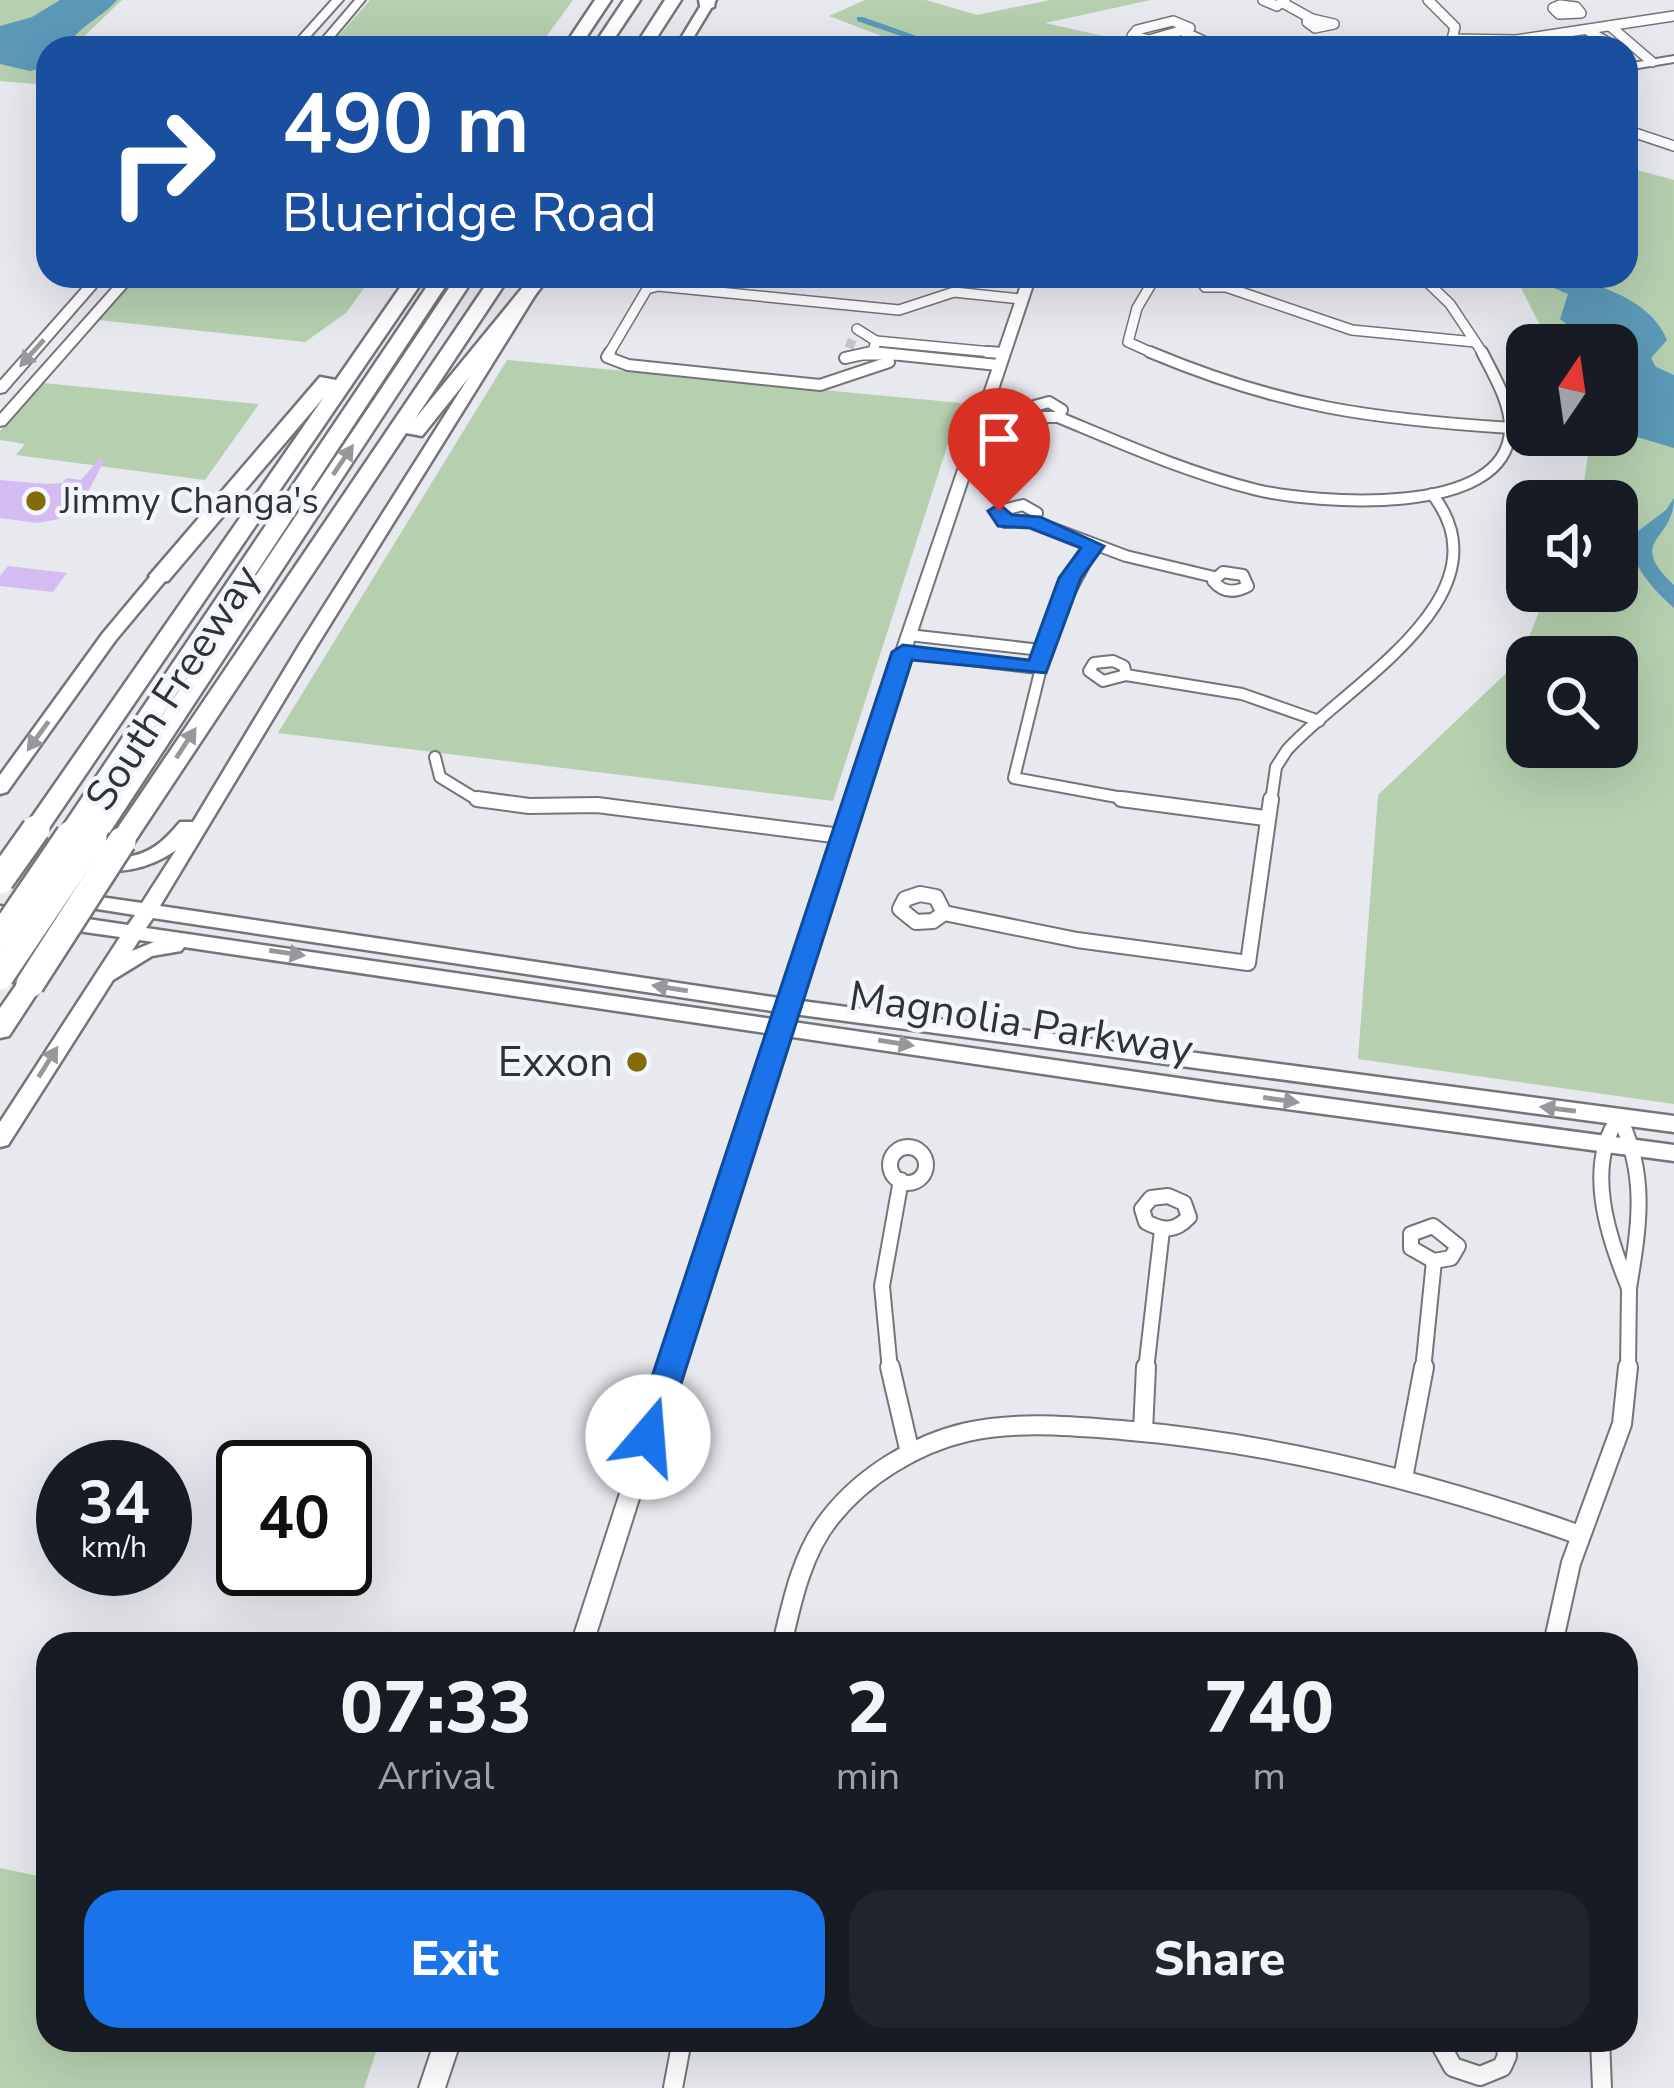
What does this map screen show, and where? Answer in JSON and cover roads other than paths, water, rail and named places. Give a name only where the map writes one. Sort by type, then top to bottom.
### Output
[{"type":"highway","points":[[579,36],[603,0]]},
{"type":"highway","points":[[608,36],[632,0]]},
{"type":"highway","points":[[626,36],[650,0]]},
{"type":"highway","points":[[646,36],[662,0]]},
{"type":"highway","points":[[648,36],[673,0]]},
{"type":"highway","points":[[160,576],[405,288]]},
{"type":"highway","name":"South Freeway","points":[[0,880],[407,288]]},
{"type":"highway","points":[[0,976],[82,836],[435,288]]},
{"type":"highway","points":[[0,938],[82,836],[458,288]]},
{"type":"highway","name":"South Freeway","points":[[0,1029],[352,492],[493,288]]},
{"type":"highway","points":[[352,492],[391,462],[531,288]]},
{"type":"main road","points":[[688,36],[708,2]]},
{"type":"main road","points":[[0,1139],[171,874],[533,288]]},
{"type":"main road","points":[[0,788],[109,637],[160,576]]},
{"type":"main road","points":[[0,849],[142,864],[172,846],[219,795]]},
{"type":"main road","points":[[171,874],[176,894],[190,908],[232,922]]},
{"type":"main road","name":"Magnolia Parkway","points":[[0,890],[581,974],[783,1016],[1184,1087],[1674,1153]]},
{"type":"main road","name":"Magnolia Parkway","points":[[0,913],[470,980],[1186,1060],[1674,1124]]},
{"type":"main road","points":[[96,985],[147,950],[220,944]]},
{"type":"main road","points":[[470,980],[494,971],[581,974]]},
{"type":"main road","points":[[1184,1087],[1186,1060]]},
{"type":"street","points":[[305,36],[338,0]]},
{"type":"street","points":[[329,36],[360,0]]},
{"type":"street","points":[[1263,0],[1273,6],[1285,2],[1312,19]]},
{"type":"street","points":[[1428,0],[1452,20],[1453,36]]},
{"type":"street","points":[[1542,36],[1674,16]]},
{"type":"street","points":[[1132,36],[1137,30],[1173,21],[1189,24],[1184,32]]},
{"type":"street","points":[[1610,26],[1622,36]]},
{"type":"street","points":[[1587,29],[1598,36]]},
{"type":"street","points":[[1164,36],[1184,32],[1193,36]]},
{"type":"street","points":[[1638,50],[1652,62]]},
{"type":"street","points":[[1638,57],[1652,62]]},
{"type":"street","points":[[1638,65],[1674,58]]},
{"type":"street","points":[[1638,134],[1674,146]]},
{"type":"street","points":[[0,388],[90,288]]},
{"type":"street","points":[[0,422],[120,288]]},
{"type":"street","points":[[652,288],[607,357],[628,365],[820,385],[889,362]]},
{"type":"street","points":[[679,288],[910,309],[954,292],[1020,299]]},
{"type":"street","points":[[586,1632],[841,836],[1025,288]]},
{"type":"street","points":[[1149,288],[1137,308],[1128,342],[1225,383],[1307,406],[1388,420],[1506,428]]},
{"type":"street","points":[[1229,288],[1352,330],[1475,343]]},
{"type":"street","points":[[1434,288],[1458,311],[1495,380],[1506,413]]},
{"type":"street","points":[[837,380],[865,306]]},
{"type":"street","points":[[65,316],[89,323]]},
{"type":"street","points":[[851,343],[1000,359]]},
{"type":"street","points":[[851,343],[874,346]]},
{"type":"street","points":[[1058,417],[1204,477],[1255,492],[1341,502],[1432,494],[1486,471],[1506,447]]},
{"type":"street","points":[[944,913],[1077,940],[1248,963],[1265,818],[1280,758],[1400,650],[1434,606],[1454,561],[1457,542],[1447,511],[1432,494]]},
{"type":"street","points":[[1033,521],[1094,546],[1214,577]]},
{"type":"street","points":[[1094,546],[1070,578],[1041,650],[1014,778],[1119,799],[1265,818]]},
{"type":"street","points":[[906,643],[1041,650]]},
{"type":"street","points":[[906,643],[1037,668]]},
{"type":"street","points":[[1126,674],[1241,694],[1319,721]]},
{"type":"street","points":[[435,757],[440,777],[476,799],[529,806],[597,805],[841,836]]},
{"type":"street","points":[[1554,1632],[1563,1586],[1580,1534],[1602,1490],[1626,1405],[1629,1289],[1640,1231],[1637,1148],[1619,1117],[1603,1143],[1612,1251],[1629,1289]]},
{"type":"street","points":[[901,1180],[884,1238],[879,1308],[910,1453]]},
{"type":"street","points":[[1143,1431],[1147,1340],[1162,1230]]},
{"type":"street","points":[[1403,1478],[1425,1359],[1434,1261]]},
{"type":"street","points":[[785,1632],[800,1571],[838,1506],[910,1453],[967,1432],[1023,1425],[1143,1431],[1312,1457],[1403,1478],[1580,1534]]},
{"type":"street","points":[[432,2088],[444,2052]]},
{"type":"street","points":[[674,2088],[680,2052]]},
{"type":"street","points":[[1440,2052],[1445,2064],[1477,2082],[1498,2076],[1505,2068],[1505,2052]]},
{"type":"street","points":[[1600,2052],[1602,2088]]},
{"type":"water","points":[[60,0],[117,0],[76,36],[36,36],[36,70],[0,64],[0,26],[32,17]]},
{"type":"water","points":[[1554,288],[1603,288],[1631,301],[1658,325],[1667,340],[1651,358],[1656,367],[1674,375],[1674,448],[1638,437],[1638,324],[1566,324],[1560,319],[1568,294]]},
{"type":"water","points":[[1674,498],[1667,524],[1652,549],[1660,570],[1674,585],[1674,608],[1638,566],[1638,531]]},
{"type":"waterway","points":[[860,19],[910,36]]},
{"type":"tunnel","points":[[849,348],[853,338]]},
{"type":"place","name":"Jimmy Changa's","points":[[36,501]]},
{"type":"place","name":"Exxon","points":[[637,1062]]}]
